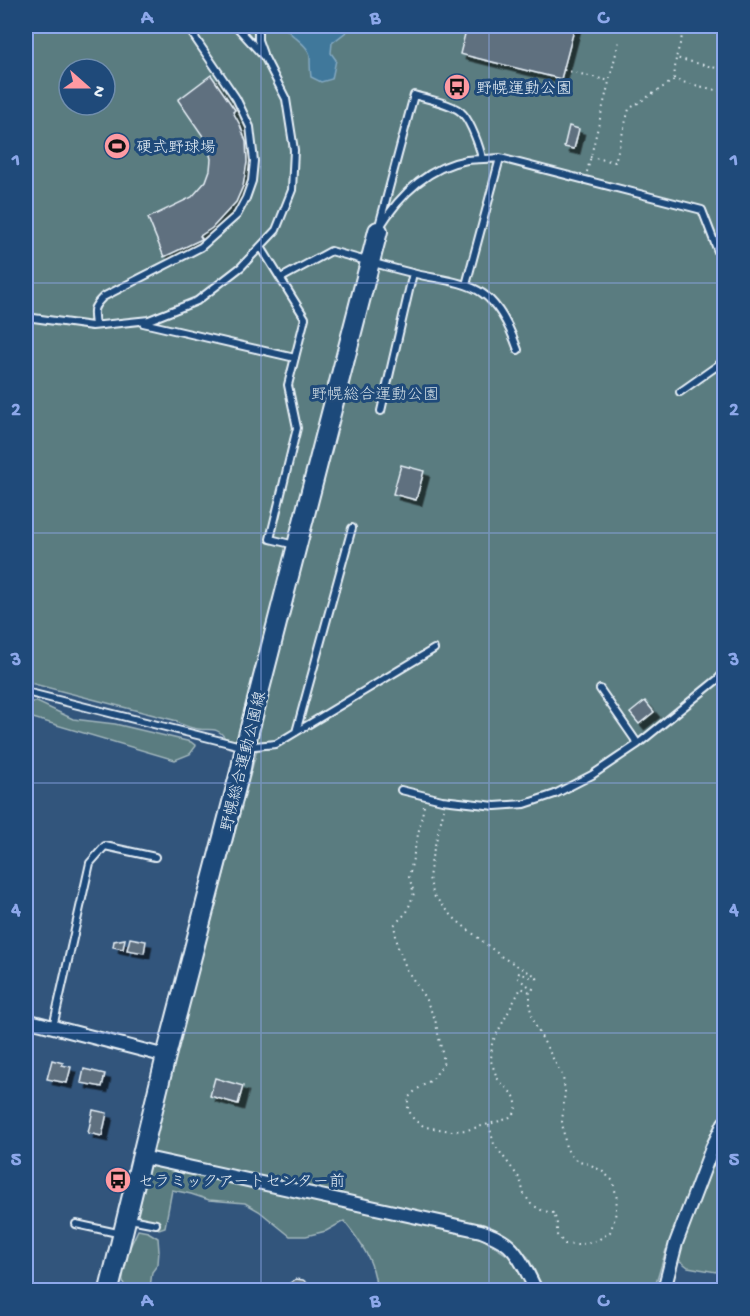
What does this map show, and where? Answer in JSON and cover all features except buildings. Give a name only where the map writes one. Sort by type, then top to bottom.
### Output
[{"type":"main road","name":"野幌総合運動公園線","points":[[109,1290],[166,1056],[378,231]]},
{"type":"street","points":[[26,1020],[166,1056]]},
{"type":"street","points":[[664,1290],[676,1243],[712,1148],[724,1123]]},
{"type":"street","points":[[142,1157],[481,1231],[511,1247],[536,1290]]},
{"type":"lane","points":[[95,325],[94,305],[103,297],[201,247],[237,215],[252,182],[254,161],[250,127],[236,98],[187,26]]},
{"type":"lane","points":[[236,26],[265,58]]},
{"type":"lane","points":[[26,317],[95,325],[149,320],[197,301],[241,267],[276,230],[292,190],[294,150],[286,99],[258,40],[258,26]]},
{"type":"lane","points":[[378,231],[414,95],[453,107],[463,114],[477,140],[482,159]]},
{"type":"lane","points":[[466,285],[500,158]]},
{"type":"lane","points":[[378,231],[398,201],[424,178],[444,167],[465,160],[500,158],[702,210],[724,267]]},
{"type":"lane","points":[[261,247],[306,318],[288,385],[297,428],[270,539],[297,545]]},
{"type":"lane","points":[[280,278],[331,251],[466,285],[480,291],[495,305],[514,336],[518,350]]},
{"type":"lane","points":[[381,411],[413,273]]},
{"type":"lane","points":[[136,321],[295,358]]},
{"type":"lane","points":[[680,392],[724,361]]},
{"type":"lane","points":[[296,732],[352,528]]},
{"type":"lane","points":[[26,692],[245,747],[276,744],[434,649]]},
{"type":"lane","points":[[401,790],[446,800],[495,806],[525,804],[555,794],[592,775],[638,744],[724,672]]},
{"type":"lane","points":[[600,689],[638,744]]},
{"type":"lane","points":[[53,1027],[90,863],[105,846],[155,857]]},
{"type":"lane","points":[[76,1224],[124,1226],[156,1224]]},
{"type":"path","points":[[674,80],[676,58],[685,26]]},
{"type":"path","points":[[585,180],[619,41]]},
{"type":"path","points":[[676,58],[724,70]]},
{"type":"path","points":[[564,70],[610,81]]},
{"type":"path","points":[[590,157],[615,162],[629,109],[674,80],[724,92]]},
{"type":"path","points":[[426,796],[409,877],[414,893],[407,912],[394,925],[398,947],[407,970],[435,1019],[444,1062],[433,1079],[408,1098],[408,1108],[414,1120],[425,1127],[453,1131],[467,1130],[507,1119],[514,1114],[517,1106],[514,1096],[497,1078],[491,1060],[492,1043],[521,988],[530,992]]},
{"type":"path","points":[[446,800],[429,878],[434,896],[456,920],[502,957],[539,980],[519,973],[517,978],[533,989],[530,992],[530,1008],[535,1025],[563,1077],[565,1091],[562,1122],[566,1148],[574,1159],[602,1171],[613,1181],[617,1199],[615,1218],[610,1232],[598,1240],[578,1245],[565,1244],[557,1235],[554,1213],[543,1211],[531,1204],[524,1194],[520,1179],[494,1144],[489,1124]]},
{"type":"green space","name":"野幌総合運動公園","points":[[26,26],[724,26],[724,1261],[716,1272],[688,1267],[666,1250],[654,1290],[544,1290],[528,1257],[495,1229],[433,1215],[480,1237],[512,1258],[527,1273],[534,1290],[376,1290],[370,1262],[344,1221],[326,1231],[306,1236],[290,1236],[259,1211],[245,1203],[209,1200],[172,1190],[165,1227],[159,1229],[136,1215],[168,1083],[259,742],[242,737],[234,740],[225,738],[216,730],[193,728],[177,721],[26,682]]},
{"type":"green space","points":[[26,702],[37,702],[73,719],[115,724],[191,742],[196,746],[190,754],[175,760],[26,716]]},
{"type":"green space","points":[[138,1230],[148,1232],[158,1238],[158,1264],[152,1272],[148,1290],[126,1290],[123,1283],[123,1268]]},
{"type":"water","points":[[286,26],[348,26],[346,32],[332,43],[331,53],[336,60],[332,79],[321,82],[311,77],[309,52],[286,29]]},
{"type":"place","name":"野幌運動公園","points":[[457,87]]},
{"type":"place","name":"硬式野球場","points":[[117,146]]},
{"type":"place","name":"セラミックアートセンター前","points":[[118,1180]]}]
